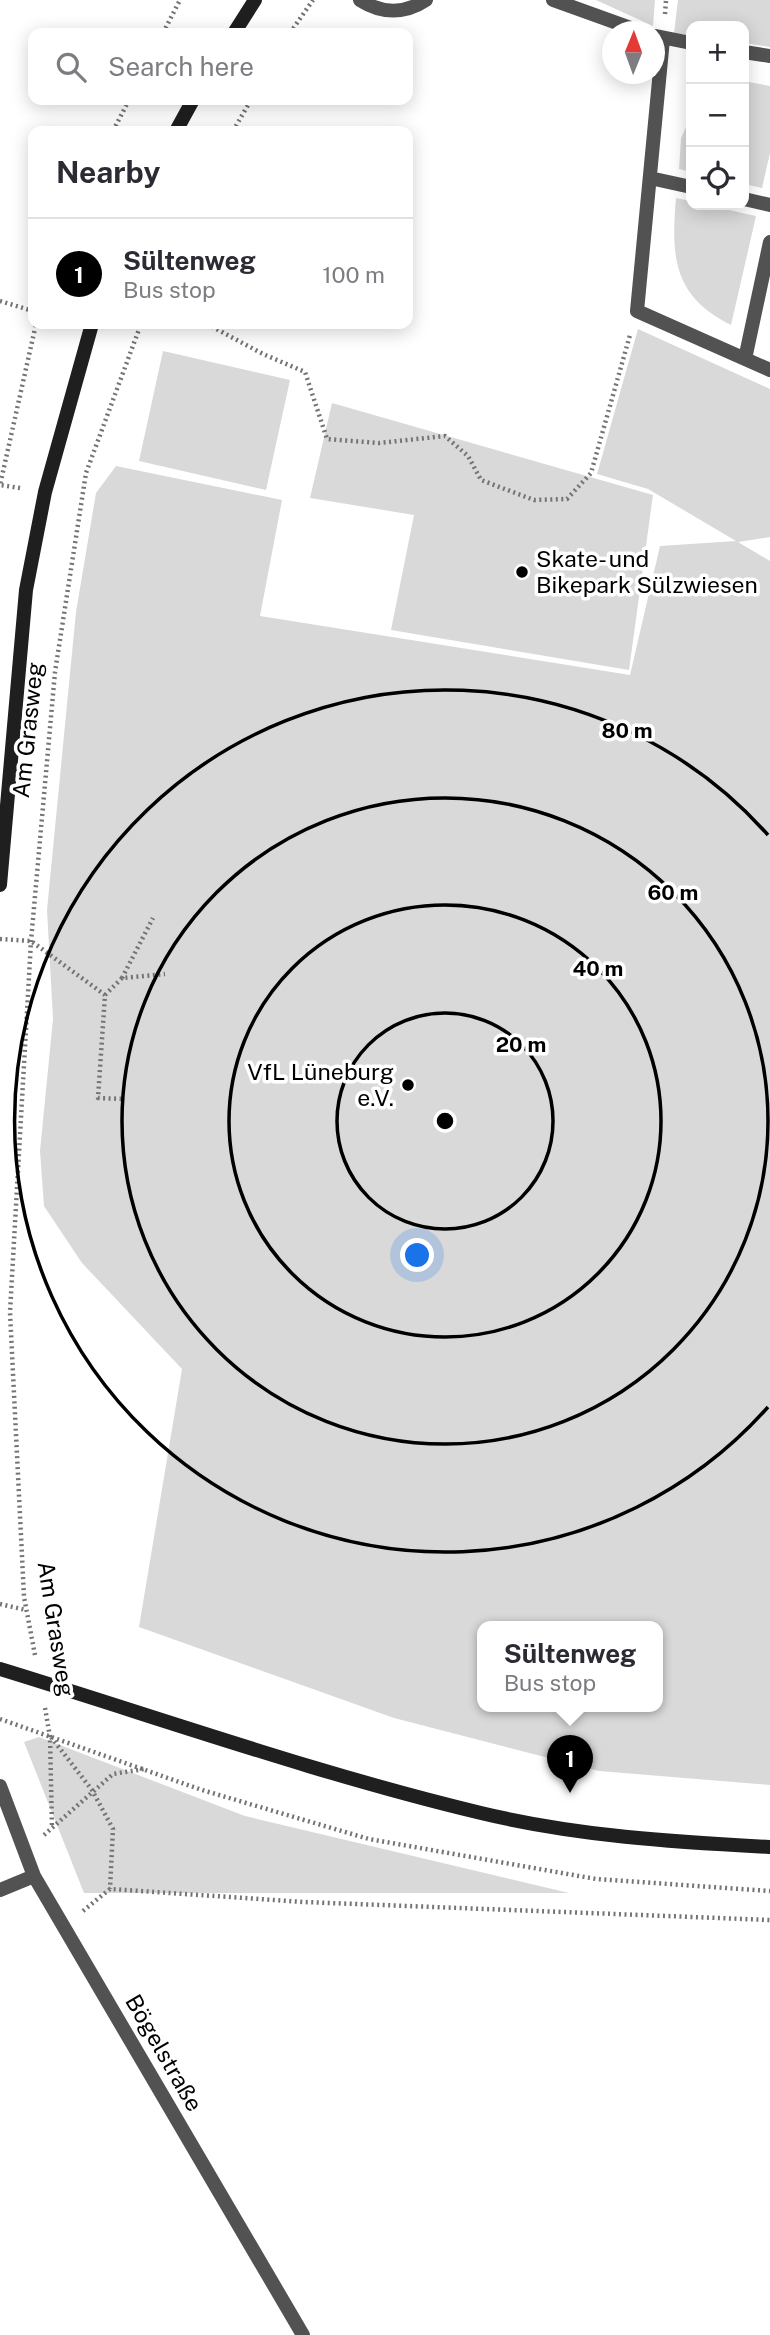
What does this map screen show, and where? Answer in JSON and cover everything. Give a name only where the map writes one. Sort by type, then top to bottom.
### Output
[{"type":"main road","points":[[237,28],[255,0]]},
{"type":"main road","points":[[179,126],[190,105]]},
{"type":"main road","name":"Am Grasweg","points":[[0,885],[26,590],[45,492],[91,329]]},
{"type":"main road","points":[[0,1669],[300,1764],[484,1814],[659,1841],[770,1847]]},
{"type":"street","points":[[360,0],[371,7],[391,11],[414,8],[426,0]]},
{"type":"street","points":[[553,0],[611,21]]},
{"type":"street","points":[[665,38],[686,42]]},
{"type":"street","points":[[749,53],[770,56]]},
{"type":"street","points":[[656,84],[637,311],[770,370]]},
{"type":"street","points":[[650,178],[686,186]]},
{"type":"street","points":[[749,200],[770,205]]},
{"type":"street","points":[[745,359],[770,242]]},
{"type":"street","name":"Bögelstraße","points":[[0,1786],[34,1876],[303,2335]]},
{"type":"street","points":[[0,1890],[34,1876]]},
{"type":"path","points":[[166,28],[180,0]]},
{"type":"path","points":[[293,28],[313,0]]},
{"type":"path","points":[[116,126],[126,105]]},
{"type":"path","points":[[236,126],[248,105]]},
{"type":"path","points":[[0,301],[28,309]]},
{"type":"path","points":[[216,329],[305,372],[327,439],[379,443],[444,436],[468,456],[481,480],[534,500],[567,499],[591,473],[637,311]]},
{"type":"path","points":[[0,485],[35,329]]},
{"type":"path","name":"Am Grasweg","points":[[52,1828],[51,1737],[26,1610],[10,1312],[31,942],[55,672],[86,473],[139,329]]},
{"type":"path","points":[[125,1099],[98,1098],[105,995],[122,978],[153,918]]},
{"type":"path","points":[[0,939],[31,942],[105,995]]},
{"type":"path","points":[[122,978],[165,974]]},
{"type":"path","points":[[0,1604],[26,1610]]},
{"type":"path","points":[[0,1719],[202,1790],[369,1839],[596,1879],[770,1891]]},
{"type":"path","points":[[51,1737],[92,1790],[113,1829],[110,1889],[87,1910],[59,1919]]},
{"type":"path","points":[[26,1853],[92,1790],[113,1774],[148,1769]]},
{"type":"path","points":[[110,1889],[304,1902],[770,1920]]},
{"type":"shaded area","points":[[596,0],[655,0],[653,21],[642,21]]},
{"type":"shaded area","points":[[678,0],[770,0],[770,47],[749,44],[749,21],[686,21],[686,35],[674,33]]},
{"type":"shaded area","points":[[749,82],[770,86],[770,153],[762,188],[749,185]]},
{"type":"shaded area","points":[[686,127],[686,171],[679,169],[681,138]]},
{"type":"shaded area","points":[[676,198],[686,200],[686,210],[729,210],[756,216],[731,325],[712,314],[687,288],[676,256]]},
{"type":"shaded area","name":"VfL Lüneburg e.V.","points":[[638,329],[770,389],[770,537],[738,542],[770,561],[770,1785],[599,1771],[394,1718],[139,1627],[182,1369],[82,1263],[44,1206],[40,1151],[53,1019],[47,910],[76,612],[96,493],[116,466],[282,500],[260,616],[630,675],[660,546],[736,541],[648,489],[597,474]]},
{"type":"shaded area","points":[[163,351],[290,380],[266,490],[139,461]]},
{"type":"shaded area","name":"Skate- und Bikepark Sülzwiesen","points":[[332,403],[653,495],[629,670],[391,630],[414,515],[310,498]]},
{"type":"shaded area","points":[[39,1737],[245,1816],[569,1893],[84,1893],[24,1742]]},
{"type":"place","name":"Skate- und Bikepark Sülzwiesen","points":[[522,572]]},
{"type":"place","name":"VfL Lüneburg e.V.","points":[[408,1085]]},
{"type":"place","name":"Sültenweg","points":[[570,1793]]}]
